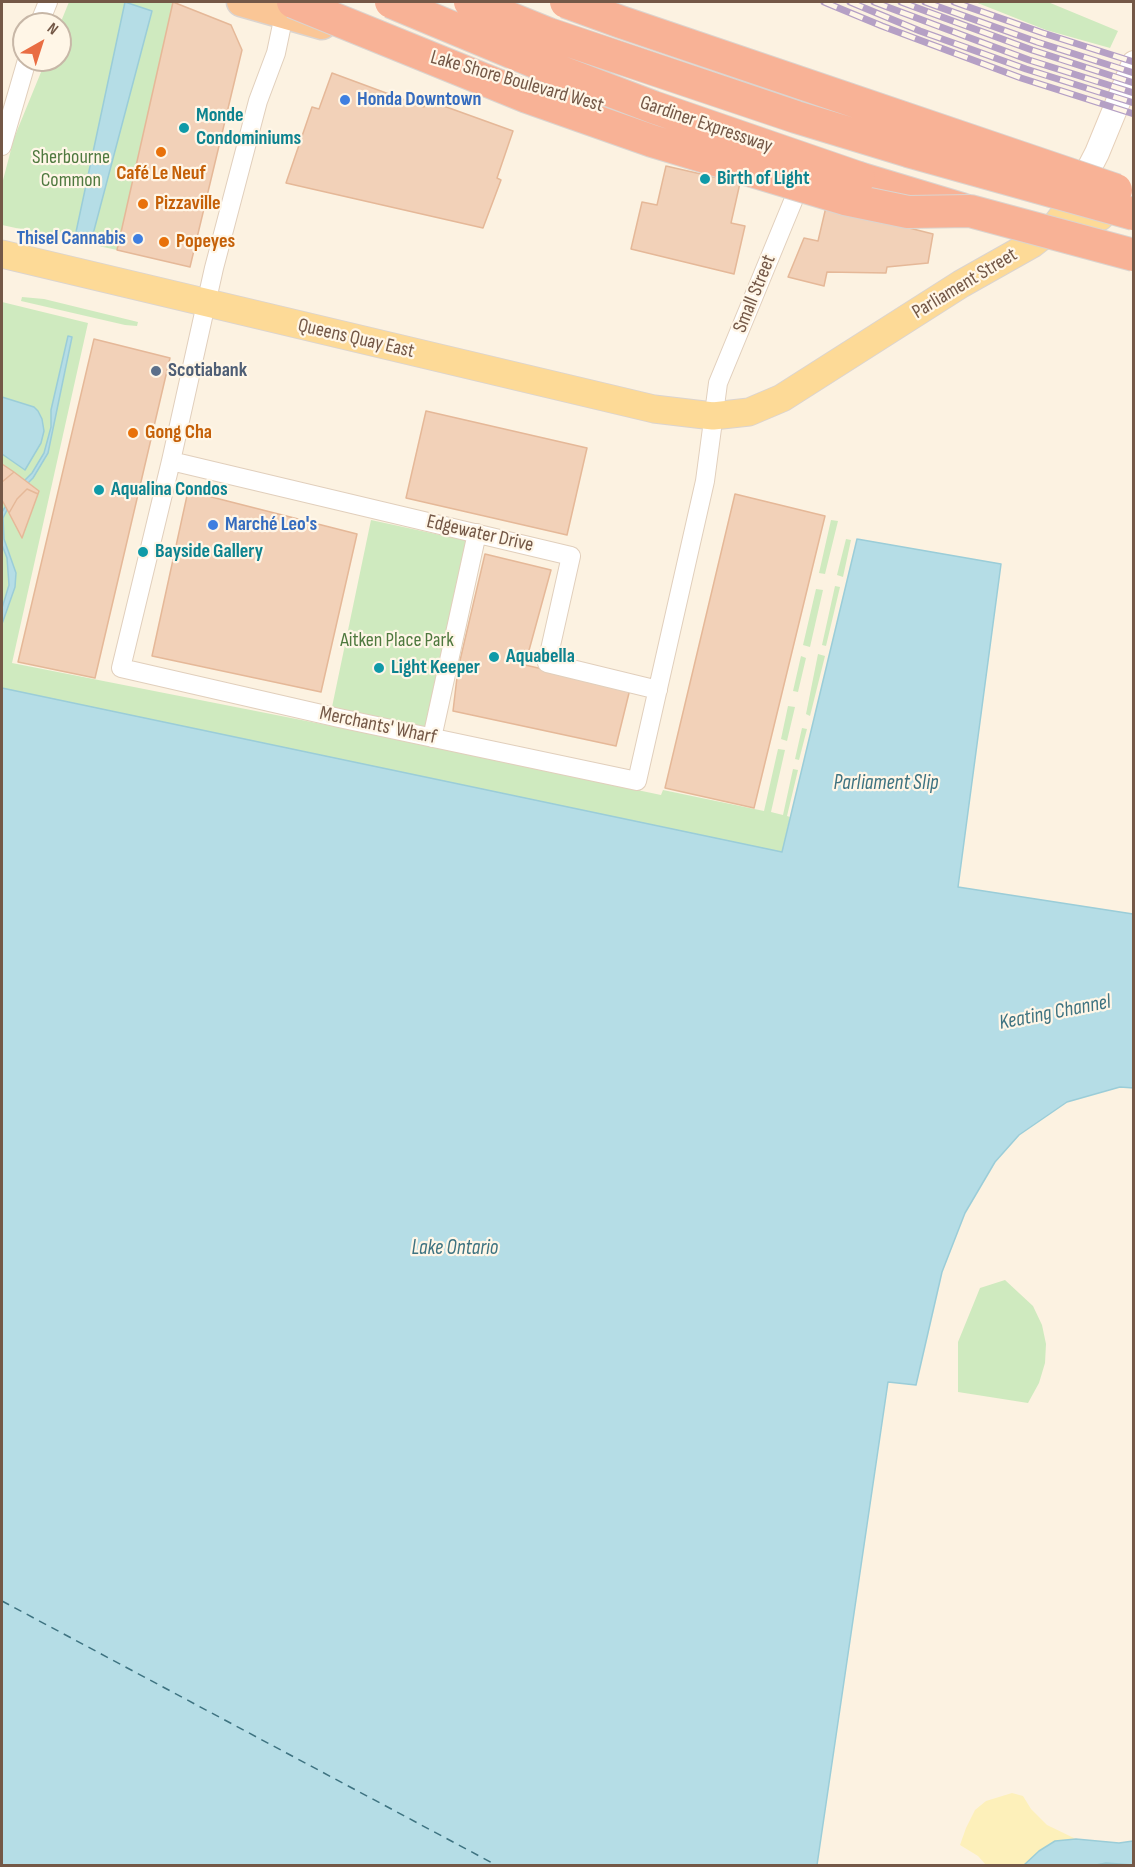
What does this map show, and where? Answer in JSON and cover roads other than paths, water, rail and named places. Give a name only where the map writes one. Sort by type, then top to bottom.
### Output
[{"type":"highway","name":"Lake Shore Boulevard West","points":[[241,2],[289,6],[586,100],[804,174],[1032,244],[1134,270]]},
{"type":"highway","name":"Gardiner Expressway","points":[[391,2],[535,62],[653,107],[859,178],[970,211],[1134,255]]},
{"type":"highway","name":"Gardiner Expressway","points":[[470,2],[549,34],[785,114],[1134,214]]},
{"type":"highway","points":[[499,2],[663,71],[776,123],[1069,208]]},
{"type":"highway","points":[[566,2],[1134,196]]},
{"type":"highway","points":[[289,6],[526,97],[652,141],[845,199],[908,212],[970,211]]},
{"type":"highway","points":[[586,100],[663,71]]},
{"type":"main road","name":"Parliament Street","points":[[712,416],[749,412],[782,398],[961,284],[1032,244],[1055,226],[1069,208],[1097,153],[1134,63]]},
{"type":"main road","points":[[1069,208],[1134,226]]},
{"type":"main road","name":"Queens Quay East","points":[[2,254],[654,409],[712,416]]},
{"type":"street","name":"Merchants' Wharf","points":[[289,6],[276,53],[258,100],[240,165],[121,668],[432,738],[637,781],[705,481],[712,416]]},
{"type":"street","points":[[2,146],[23,72]]},
{"type":"street","name":"Small Street","points":[[712,416],[718,383],[804,174]]},
{"type":"street","name":"Edgewater Drive","points":[[171,461],[570,556],[547,663],[658,690]]},
{"type":"street","points":[[432,738],[477,533]]},
{"type":"water","points":[[125,2],[152,11],[92,238],[76,232]]},
{"type":"water","points":[[68,336],[72,337],[48,453],[33,478],[13,498],[3,518],[4,539],[16,573],[15,587],[2,624],[2,608],[9,585],[7,558],[2,545],[2,512],[17,488],[32,473],[44,453]]},
{"type":"water","points":[[2,397],[34,407],[42,419],[44,431],[41,443],[25,470],[2,454]]},
{"type":"water","name":"Lake Ontario","points":[[857,539],[1001,564],[958,887],[1133,914],[1134,1088],[1120,1087],[1067,1102],[1019,1135],[995,1162],[965,1213],[942,1272],[916,1385],[888,1382],[817,1865],[2,1865],[2,688],[782,852]]},
{"type":"water","points":[[1076,1839],[1119,1843],[1133,1841],[1133,1865],[1106,1863],[1091,1866],[1024,1865],[1039,1851],[1055,1841]]},
{"type":"railway","points":[[824,2],[1021,78],[1134,114]]},
{"type":"railway","points":[[850,2],[920,31],[1026,69],[1134,103]]},
{"type":"railway","points":[[874,2],[1029,60],[1134,93]]},
{"type":"railway","points":[[901,2],[1032,50],[1134,83]]},
{"type":"railway","points":[[925,2],[1037,42],[1134,73]]},
{"type":"railway","points":[[954,2],[1134,62]]},
{"type":"place","name":"Honda Downtown","points":[[345,100]]},
{"type":"place","name":"Monde Condominiums","points":[[184,128]]},
{"type":"place","name":"Café Le Neuf","points":[[161,152]]},
{"type":"place","name":"Birth of Light","points":[[705,179]]},
{"type":"place","name":"Pizzaville","points":[[143,204]]},
{"type":"place","name":"Thisel Cannabis","points":[[138,239]]},
{"type":"place","name":"Popeyes","points":[[164,242]]},
{"type":"place","name":"Scotiabank","points":[[156,371]]},
{"type":"place","name":"Gong Cha","points":[[133,433]]},
{"type":"place","name":"Aqualina Condos","points":[[99,490]]},
{"type":"place","name":"Marché Leo's","points":[[213,525]]},
{"type":"place","name":"Bayside Gallery","points":[[143,552]]},
{"type":"place","name":"Aquabella","points":[[494,657]]},
{"type":"place","name":"Light Keeper","points":[[379,668]]},
{"type":"park label","name":"Sherbourne Common","points":[[71,170]]},
{"type":"park label","name":"Aitken Place Park","points":[[397,641]]},
{"type":"water label","name":"Parliament Slip","points":[[886,784]]},
{"type":"water label","name":"Keating Channel","points":[[1055,1013]]}]
